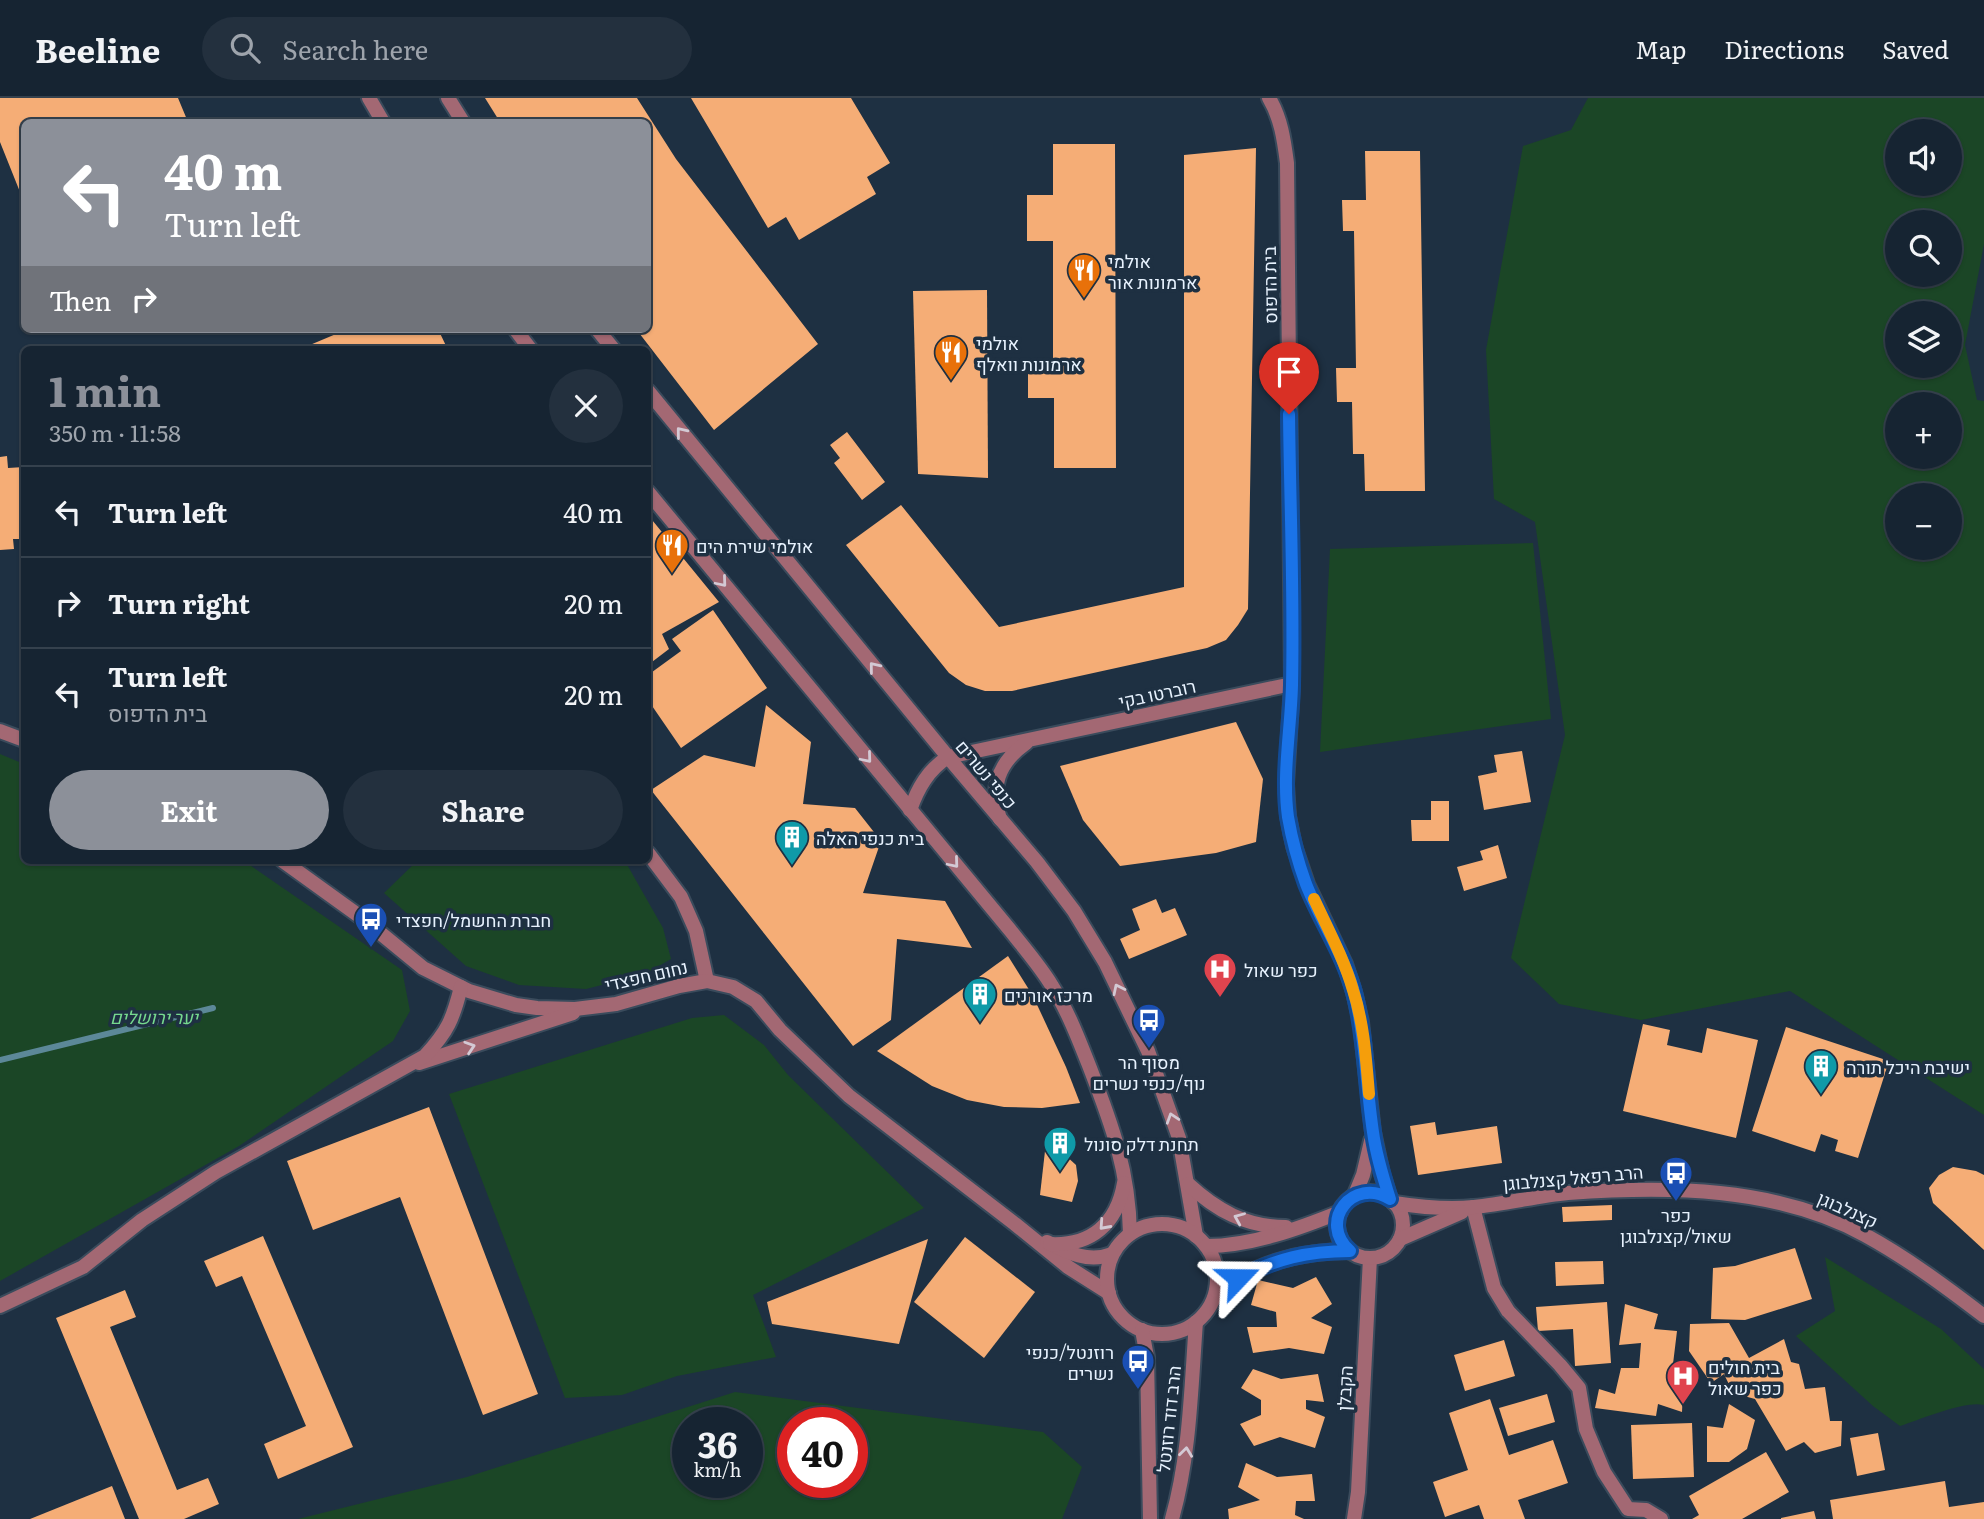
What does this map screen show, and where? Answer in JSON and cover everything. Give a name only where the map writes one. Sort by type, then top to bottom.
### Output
[{"type":"street","points":[[369,98],[381,119]]},
{"type":"street","points":[[448,98],[461,119]]},
{"type":"street","name":"בית הדפוס","points":[[1269,98],[1283,134],[1287,163],[1292,684],[1286,784],[1288,816],[1294,846],[1307,884],[1345,964],[1354,992],[1361,1022],[1373,1132],[1392,1201]]},
{"type":"street","name":"כנפי נשרים","points":[[651,395],[1074,911],[1105,962],[1148,1051],[1179,1138],[1201,1241]]},
{"type":"street","points":[[651,496],[1051,983],[1079,1040],[1125,1172],[1130,1203],[1130,1234]]},
{"type":"street","name":"רוברטו בקי","points":[[948,757],[1292,684]]},
{"type":"street","points":[[0,731],[21,739]]},
{"type":"street","points":[[1000,819],[995,796],[999,775],[1008,758],[1030,740]]},
{"type":"street","points":[[911,810],[924,780],[948,757]]},
{"type":"street","points":[[651,857],[681,897],[696,931],[707,981]]},
{"type":"street","name":"נחום חפצדי","points":[[287,864],[362,918],[423,968],[461,987],[516,1005],[575,1009],[616,1004],[678,986],[707,981],[733,986],[756,1001],[780,1030],[849,1096],[1069,1267],[1109,1293]]},
{"type":"street","points":[[0,1306],[83,1267],[142,1220],[216,1172],[425,1056],[443,1036],[454,1016],[461,987]]},
{"type":"street","points":[[405,1068],[592,1007]]},
{"type":"street","name":"בית הדפוס","points":[[1354,1196],[1363,1175],[1373,1132]]},
{"type":"street","points":[[1050,1244],[1075,1243],[1088,1239],[1101,1229],[1118,1205],[1125,1172]]},
{"type":"street","points":[[1188,1184],[1213,1205],[1238,1219],[1261,1226],[1299,1227]]},
{"type":"street","name":"הרב רפאל קצנלבוגן","points":[[1392,1201],[1436,1208],[1473,1207],[1564,1194],[1635,1189],[1676,1190]]},
{"type":"street","name":"קצנלבוגן","points":[[1676,1190],[1738,1195],[1816,1214],[1864,1235],[1927,1274],[1984,1316]]},
{"type":"street","points":[[1375,1193],[1392,1201],[1403,1222],[1400,1239],[1394,1248],[1385,1255],[1370,1258],[1359,1256],[1342,1243],[1337,1223],[1340,1212],[1354,1196],[1375,1193]]},
{"type":"street","points":[[1473,1207],[1494,1288],[1508,1311],[1579,1388],[1586,1429],[1604,1472],[1628,1509],[1646,1510],[1661,1519]]},
{"type":"street","name":"הרב רפאל קצנלבוגן","points":[[1400,1239],[1473,1207]]},
{"type":"street","points":[[1201,1241],[1241,1242],[1299,1227],[1340,1212]]},
{"type":"street","name":"נחום חפצדי","points":[[1015,1224],[1050,1244],[1081,1257],[1098,1258],[1112,1254]]},
{"type":"street","points":[[1161,1224],[1182,1228],[1201,1241],[1214,1261],[1216,1291],[1209,1308],[1196,1322],[1172,1333],[1157,1334],[1142,1330],[1122,1317],[1109,1293],[1107,1274],[1112,1254],[1120,1243],[1142,1227],[1161,1224]]},
{"type":"street","points":[[1216,1291],[1250,1271],[1289,1258],[1321,1251],[1350,1251]]},
{"type":"street","name":"הקבלן","points":[[1354,1519],[1358,1492],[1370,1258]]},
{"type":"street","name":"הרב דוד רוזנטל","points":[[1172,1519],[1183,1474],[1196,1322]]},
{"type":"street","name":"הרב דוד רוזנטל","points":[[1142,1330],[1147,1357],[1150,1519]]},
{"type":"green space","points":[[1588,98],[1984,98],[1984,244],[1965,345],[1977,400],[1984,401],[1984,1115],[1790,991],[1641,1020],[1559,1004],[1511,958],[1565,735],[1535,522],[1494,499],[1486,350],[1523,146],[1571,130]]},
{"type":"green space","points":[[1533,543],[1551,719],[1320,752],[1330,549]]},
{"type":"green space","name":"יער ירושלים","points":[[0,754],[21,763],[21,864],[248,864],[402,970],[410,1011],[393,1041],[239,1146],[0,1281]]},
{"type":"green space","points":[[414,864],[627,864],[663,928],[671,959],[645,974],[586,989],[519,985],[466,966],[384,893]]},
{"type":"green space","points":[[724,1015],[764,1045],[788,1075],[924,1208],[753,1295],[776,1357],[677,1376],[622,1395],[565,1398],[449,1094],[692,1018]]},
{"type":"green space","points":[[1825,1257],[1941,1329],[1984,1369],[1984,1405],[1954,1408],[1900,1426],[1873,1406],[1796,1336],[1835,1311]]},
{"type":"green space","points":[[735,1392],[850,1407],[777,1407],[777,1498],[868,1498],[868,1409],[1043,1432],[1082,1467],[1062,1519],[298,1519],[467,1477],[672,1412],[672,1498],[763,1498],[763,1407],[688,1407]]},
{"type":"building","points":[[0,98],[178,98],[187,119],[21,119],[21,194],[0,142]]},
{"type":"building","points":[[485,98],[637,98],[650,119],[498,119]]},
{"type":"building","points":[[691,98],[851,98],[890,163],[867,177],[876,194],[799,240],[786,217],[768,228]]},
{"type":"building","points":[[651,120],[676,159],[818,344],[714,430],[639,333],[651,333]]},
{"type":"building","name":"אולמי ארמונות אור","points":[[1053,144],[1115,144],[1116,468],[1054,468],[1054,398],[1028,398],[1028,359],[1053,359],[1053,241],[1027,241],[1027,195],[1053,195]]},
{"type":"building","points":[[1256,148],[1248,609],[1226,640],[1207,648],[1012,691],[985,691],[966,685],[949,673],[846,545],[901,505],[999,627],[1184,587],[1184,155]]},
{"type":"building","points":[[1365,151],[1420,151],[1425,491],[1365,491],[1364,454],[1353,454],[1352,402],[1337,402],[1336,368],[1356,368],[1354,231],[1343,231],[1342,200],[1366,200]]},
{"type":"building","name":"אולמי ארמונות וואלף","points":[[987,290],[988,478],[918,474],[913,291]]},
{"type":"building","points":[[440,333],[446,346],[308,346],[336,334]]},
{"type":"building","points":[[847,432],[885,482],[862,500],[834,463],[840,458],[830,445]]},
{"type":"building","points":[[7,456],[8,468],[21,467],[21,539],[13,539],[14,549],[0,550],[0,457]]},
{"type":"building","name":"אולמי שירת הים","points":[[651,519],[719,602],[662,634],[669,649],[651,663]]},
{"type":"building","points":[[713,610],[767,688],[681,748],[651,704],[651,673],[681,651],[672,639]]},
{"type":"building","name":"בית כנפי האלה","points":[[766,705],[811,742],[803,804],[855,808],[881,841],[863,893],[945,901],[972,948],[897,939],[891,1020],[853,1046],[651,790],[704,755],[755,767]]},
{"type":"building","points":[[1236,722],[1263,779],[1256,842],[1216,853],[1120,866],[1083,820],[1060,766]]},
{"type":"building","points":[[1522,751],[1531,802],[1484,810],[1478,776],[1497,772],[1494,755]]},
{"type":"building","points":[[1431,801],[1449,801],[1449,841],[1412,841],[1411,820],[1431,820]]},
{"type":"building","points":[[1498,845],[1507,878],[1464,891],[1457,867],[1483,860],[1480,851]]},
{"type":"building","points":[[1156,899],[1162,913],[1175,908],[1187,935],[1129,959],[1120,939],[1140,930],[1132,909]]},
{"type":"building","name":"מרכז אורנים","points":[[1008,956],[1033,996],[1080,1103],[1042,1108],[1004,1107],[967,1100],[932,1086],[877,1051]]},
{"type":"building","points":[[1643,1024],[1670,1030],[1667,1045],[1702,1053],[1707,1028],[1758,1040],[1736,1138],[1623,1111]]},
{"type":"building","name":"ישיבת היכל תורה","points":[[1786,1027],[1889,1061],[1858,1158],[1835,1151],[1838,1140],[1821,1134],[1815,1152],[1752,1131]]},
{"type":"building","points":[[429,1107],[538,1394],[483,1415],[400,1197],[313,1230],[287,1161]]},
{"type":"building","points":[[1435,1122],[1437,1135],[1497,1126],[1502,1163],[1418,1175],[1410,1126]]},
{"type":"building","name":"תחנת דלק סונול","points":[[1045,1151],[1064,1154],[1076,1165],[1078,1181],[1072,1202],[1040,1195]]},
{"type":"building","points":[[1953,1167],[1984,1175],[1984,1250],[1933,1203],[1929,1188],[1939,1175]]},
{"type":"building","points":[[1612,1205],[1612,1220],[1563,1222],[1562,1207]]},
{"type":"building","points":[[263,1236],[353,1447],[278,1479],[264,1444],[306,1426],[242,1276],[216,1287],[204,1261]]},
{"type":"building","points":[[965,1237],[1035,1292],[984,1358],[914,1302]]},
{"type":"building","points":[[928,1239],[899,1344],[772,1324],[767,1302]]},
{"type":"building","points":[[1795,1248],[1812,1299],[1745,1320],[1711,1319],[1713,1268],[1735,1266]]},
{"type":"building","points":[[1603,1261],[1604,1284],[1556,1286],[1555,1262]]},
{"type":"building","points":[[1316,1277],[1332,1304],[1311,1318],[1332,1327],[1324,1354],[1289,1348],[1253,1353],[1247,1327],[1277,1327],[1276,1312],[1251,1305],[1258,1280],[1293,1288]]},
{"type":"building","points":[[125,1290],[136,1317],[110,1327],[177,1490],[208,1478],[219,1504],[184,1519],[139,1519],[56,1318]]},
{"type":"building","points":[[1607,1302],[1611,1363],[1575,1366],[1573,1329],[1538,1331],[1536,1307]]},
{"type":"building","points":[[1625,1304],[1658,1314],[1654,1329],[1677,1331],[1673,1364],[1684,1368],[1682,1412],[1658,1404],[1656,1416],[1595,1408],[1599,1389],[1615,1394],[1621,1368],[1639,1368],[1641,1343],[1619,1345]]},
{"type":"building","points":[[1729,1323],[1749,1358],[1784,1339],[1791,1362],[1799,1364],[1805,1389],[1825,1387],[1830,1421],[1842,1421],[1841,1446],[1815,1453],[1804,1442],[1786,1451],[1755,1399],[1733,1393],[1724,1374],[1711,1383],[1689,1351],[1690,1324]]},
{"type":"building","points":[[1504,1340],[1515,1376],[1465,1391],[1454,1355]]},
{"type":"building","points":[[1253,1369],[1281,1379],[1318,1374],[1324,1402],[1306,1400],[1306,1409],[1325,1417],[1315,1448],[1280,1437],[1254,1446],[1240,1424],[1261,1415],[1261,1400],[1241,1388]]},
{"type":"building","points":[[1547,1394],[1555,1422],[1508,1436],[1499,1408]]},
{"type":"building","points":[[1490,1399],[1509,1455],[1553,1440],[1568,1483],[1518,1500],[1525,1519],[1484,1519],[1479,1505],[1445,1517],[1433,1482],[1468,1470],[1449,1413]]},
{"type":"building","points":[[1729,1404],[1755,1420],[1747,1449],[1729,1462],[1707,1462],[1707,1426],[1723,1428]]},
{"type":"building","points":[[1692,1423],[1694,1477],[1633,1479],[1631,1425]]},
{"type":"building","points":[[1878,1433],[1885,1470],[1857,1476],[1850,1438]]},
{"type":"building","points":[[1766,1452],[1789,1492],[1742,1519],[1692,1519],[1699,1515],[1689,1496]]},
{"type":"building","points":[[1246,1463],[1277,1477],[1312,1474],[1315,1501],[1296,1501],[1295,1515],[1304,1519],[1229,1519],[1228,1509],[1260,1500],[1238,1487]]},
{"type":"building","points":[[1945,1481],[1949,1507],[1984,1502],[1984,1519],[1833,1519],[1830,1500]]},
{"type":"building","points":[[112,1486],[125,1519],[30,1519]]},
{"type":"building","points":[[1814,1511],[1816,1519],[1781,1519],[1781,1518]]},
{"type":"waterway","points":[[0,1060],[213,1008]]},
{"type":"slow traffic","points":[[1314,899],[1345,964],[1354,992],[1361,1022],[1369,1094]]},
{"type":"place","name":"אולמי ארמונות אור","points":[[1084,300]]},
{"type":"place","name":"אולמי ארמונות וואלף","points":[[951,382]]},
{"type":"place","name":"אולמי שירת הים","points":[[672,575]]},
{"type":"place","name":"בית כנפי האלה","points":[[792,867]]},
{"type":"place","name":"חברת החשמל/חפצדי","points":[[371,949]]},
{"type":"place","name":"כפר שאול","points":[[1220,999]]},
{"type":"place","name":"מרכז אורנים","points":[[980,1024]]},
{"type":"place","name":"מסוף הר נוף/כנפי נשרים","points":[[1149,1050]]},
{"type":"place","name":"ישיבת היכל תורה","points":[[1821,1096]]},
{"type":"place","name":"תחנת דלק סונול","points":[[1060,1173]]},
{"type":"place","name":"כפר שאול/קצנלבוגן","points":[[1676,1203]]},
{"type":"place","name":"רוזנטל/כנפי נשרים","points":[[1138,1391]]},
{"type":"place","name":"בית חולים כפר שאול","points":[[1683,1406]]},
{"type":"route","points":[[1238,1278],[1261,1267],[1308,1253],[1350,1251],[1342,1243],[1338,1233],[1337,1223],[1342,1208],[1354,1196],[1364,1193],[1380,1194],[1390,1199],[1373,1132],[1361,1022],[1354,992],[1345,964],[1307,884],[1294,846],[1288,816],[1286,784],[1292,684],[1289,414]]}]
